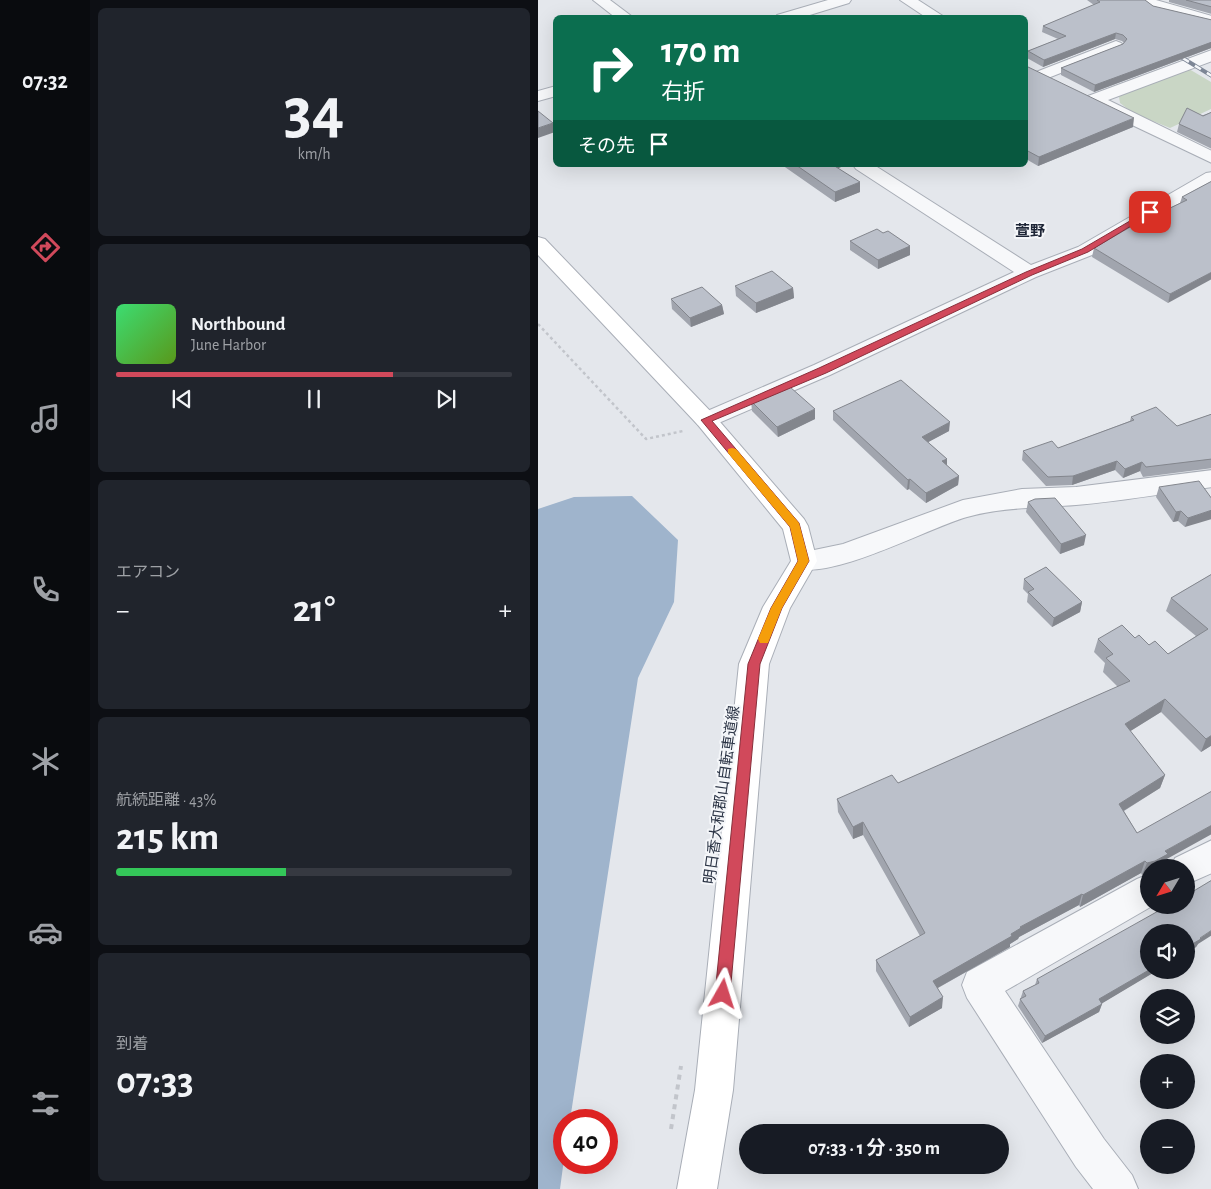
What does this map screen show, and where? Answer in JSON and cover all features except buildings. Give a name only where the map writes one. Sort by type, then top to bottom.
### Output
[{"type":"street","points":[[600,0],[622,15]]},
{"type":"street","points":[[792,15],[844,0]]},
{"type":"street","points":[[907,0],[934,15]]},
{"type":"street","points":[[1144,0],[1159,7],[1212,21]]},
{"type":"street","points":[[1060,83],[1035,72],[1116,46]]},
{"type":"street","points":[[1094,100],[1212,55]]},
{"type":"street","points":[[538,96],[553,92]]},
{"type":"street","points":[[1077,92],[1212,158]]},
{"type":"street","points":[[865,167],[1029,273]]},
{"type":"street","points":[[699,425],[822,370],[1029,273],[1085,251],[1212,177]]},
{"type":"street","points":[[538,243],[699,425],[795,526],[804,561],[777,608],[754,664],[714,1090],[697,1189]]},
{"type":"street","points":[[804,561],[847,553],[963,509],[1022,498],[1076,496],[1212,478]]},
{"type":"street","points":[[1196,864],[1212,855]]},
{"type":"street","points":[[1118,1189],[1090,1153],[980,985],[1140,895]]},
{"type":"path","points":[[538,324],[646,439],[699,425]]},
{"type":"path","points":[[671,1130],[682,1062]]},
{"type":"green space","points":[[1189,69],[1211,82],[1211,109],[1170,128],[1133,113],[1120,103],[1119,97],[1125,92]]},
{"type":"water","points":[[632,496],[678,540],[674,602],[638,678],[572,1109],[553,1109],[553,1174],[562,1174],[560,1189],[538,1189],[538,509],[574,497]]},
{"type":"railway","points":[[1171,51],[1212,76]]},
{"type":"slow traffic","points":[[732,451],[795,526],[804,561],[777,608],[764,639]]},
{"type":"district","name":"萱野","points":[[1030,231]]},
{"type":"route","points":[[723,994],[754,664],[777,608],[804,561],[795,526],[706,420],[822,370],[1029,273],[1085,251],[1150,212]]}]
